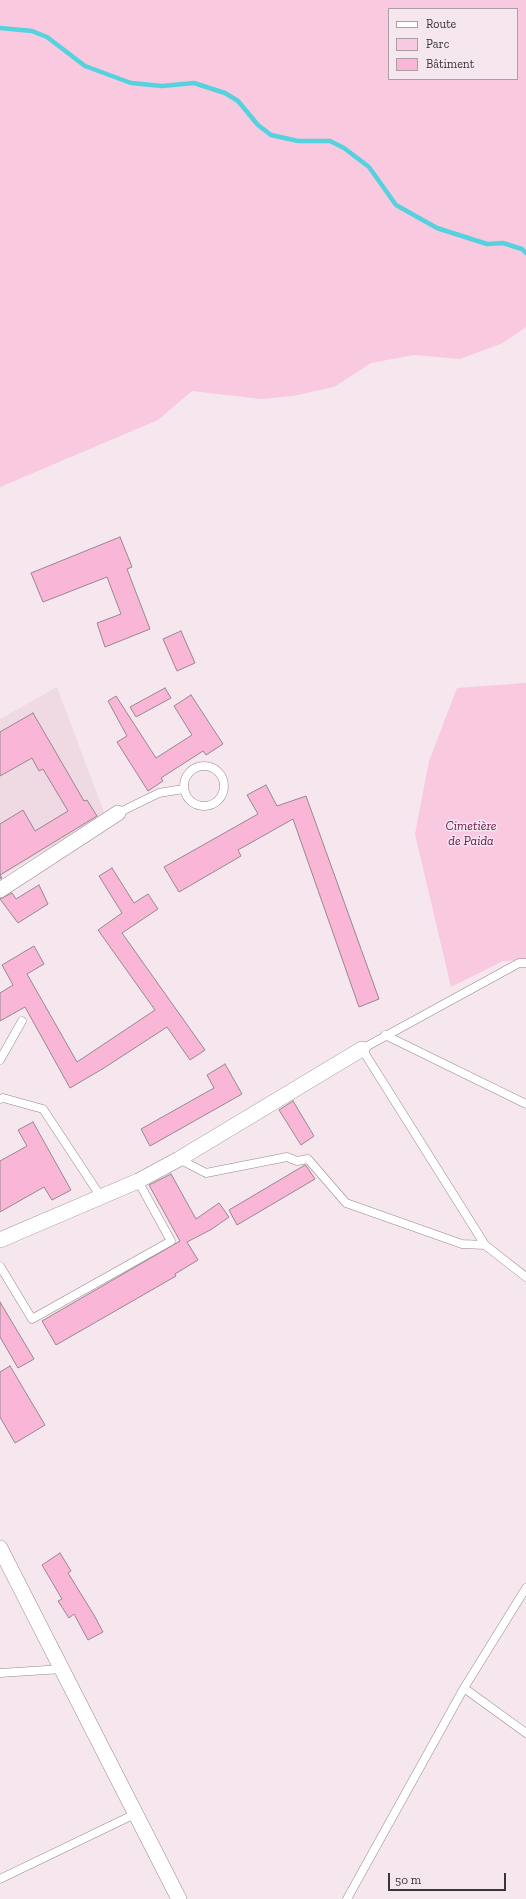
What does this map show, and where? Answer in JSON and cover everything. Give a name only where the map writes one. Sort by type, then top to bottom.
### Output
[{"type":"street","points":[[0,890],[118,813]]},
{"type":"street","points":[[0,1240],[138,1181],[179,1159],[362,1049]]},
{"type":"street","points":[[0,1548],[179,1899]]},
{"type":"lane","points":[[207,766],[219,772],[224,783],[222,796],[213,805],[200,807],[189,801],[183,789],[186,777],[195,768],[207,766]]},
{"type":"lane","points":[[118,813],[159,793],[183,789]]},
{"type":"lane","points":[[526,963],[519,963],[385,1035],[362,1049],[485,1245],[526,1276]]},
{"type":"lane","points":[[0,1060],[22,1021]]},
{"type":"lane","points":[[385,1035],[526,1104]]},
{"type":"lane","points":[[0,1099],[3,1098],[43,1108],[101,1197]]},
{"type":"lane","points":[[179,1159],[206,1173],[287,1157],[297,1161],[308,1159],[346,1203],[462,1244],[485,1245]]},
{"type":"lane","points":[[0,1266],[32,1319],[171,1241],[138,1181]]},
{"type":"lane","points":[[347,1899],[464,1688],[526,1588]]},
{"type":"lane","points":[[0,1673],[62,1669]]},
{"type":"lane","points":[[464,1688],[526,1733]]},
{"type":"lane","points":[[0,1878],[135,1814]]},
{"type":"shaded area","points":[[57,687],[105,815],[0,877],[0,719]]},
{"type":"green space","points":[[0,0],[526,0],[526,327],[503,343],[460,359],[414,355],[371,363],[334,387],[293,396],[261,399],[192,391],[158,420],[0,487]]},
{"type":"green space","name":"Cimetière de Paida","points":[[526,683],[526,960],[503,961],[451,987],[415,834],[429,761],[457,688]]},
{"type":"building","points":[[120,537],[132,567],[127,569],[150,629],[105,647],[97,623],[121,614],[107,577],[43,602],[31,573]]},
{"type":"building","points":[[181,631],[195,663],[177,671],[163,639]]},
{"type":"building","points":[[165,688],[171,698],[136,717],[130,707]]},
{"type":"building","points":[[191,695],[223,744],[206,755],[203,751],[161,778],[163,781],[148,791],[117,742],[127,736],[108,701],[116,696],[156,758],[192,735],[174,706]]},
{"type":"building","points":[[33,713],[84,801],[87,800],[97,816],[0,875],[0,824],[23,810],[35,831],[68,811],[43,769],[39,771],[32,758],[0,776],[0,732]]},
{"type":"building","points":[[266,785],[277,806],[306,796],[379,999],[359,1007],[293,819],[238,850],[241,856],[179,892],[164,867],[258,814],[247,795]]},
{"type":"building","points":[[112,868],[134,903],[148,894],[158,909],[122,933],[205,1050],[190,1060],[167,1027],[70,1088],[25,1007],[0,1021],[0,993],[13,985],[2,965],[34,946],[44,964],[27,974],[77,1062],[155,1010],[98,930],[122,913],[99,876]]},
{"type":"building","points":[[39,885],[48,904],[18,923],[0,899],[12,893],[16,899]]},
{"type":"building","points":[[225,1064],[242,1094],[150,1146],[141,1129],[214,1088],[207,1075]]},
{"type":"building","points":[[293,1101],[314,1136],[301,1145],[279,1110]]},
{"type":"building","points":[[33,1122],[71,1190],[52,1200],[44,1187],[0,1212],[0,1161],[27,1146],[18,1130]]},
{"type":"building","points":[[305,1165],[315,1179],[237,1225],[229,1210]]},
{"type":"building","points":[[171,1174],[196,1219],[219,1203],[229,1217],[212,1229],[187,1242],[198,1260],[175,1274],[176,1276],[56,1345],[42,1321],[180,1241],[149,1185]]},
{"type":"building","points":[[0,1302],[34,1359],[18,1368],[0,1337]]},
{"type":"building","points":[[10,1366],[45,1425],[15,1443],[0,1417],[0,1372]]},
{"type":"building","points":[[60,1553],[71,1571],[68,1573],[103,1632],[88,1640],[74,1614],[69,1618],[58,1601],[62,1599],[42,1565]]},
{"type":"waterway","points":[[0,28],[32,31],[47,37],[85,66],[131,83],[162,86],[194,83],[225,93],[238,101],[258,125],[271,135],[298,141],[330,141],[344,148],[369,167],[396,205],[437,228],[487,244],[503,243],[522,249],[526,253]]}]
